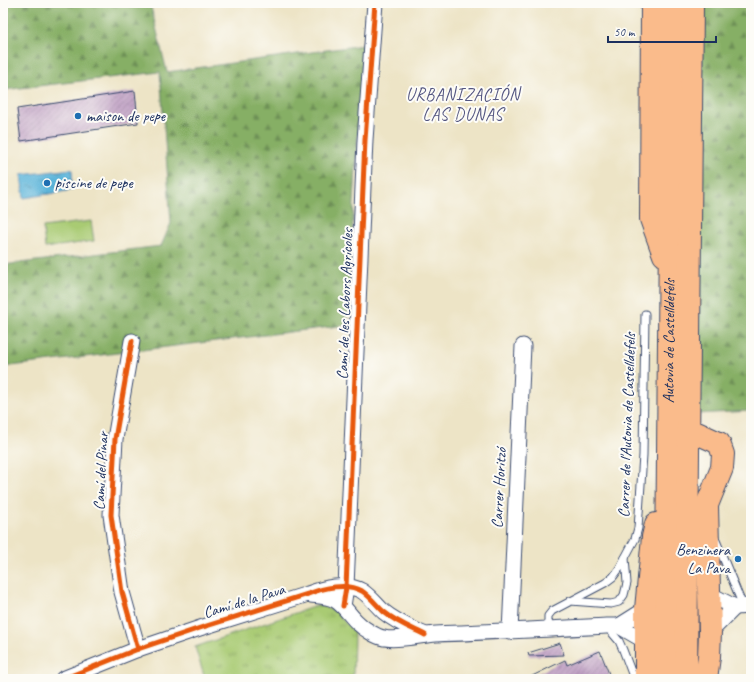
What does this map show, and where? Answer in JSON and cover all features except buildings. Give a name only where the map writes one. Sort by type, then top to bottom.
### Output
[{"type":"highway","points":[[652,3],[651,219],[669,268]]},
{"type":"highway","name":"Autovia de Castelldefels","points":[[666,679],[672,3]]},
{"type":"highway","name":"Autovia de Castelldefels","points":[[686,679],[692,3]]},
{"type":"highway","points":[[688,429],[719,444],[723,454],[722,468],[707,511]]},
{"type":"highway","points":[[688,460],[698,482],[707,511],[710,632],[706,679]]},
{"type":"highway","points":[[646,679],[646,609],[653,537],[668,478]]},
{"type":"street","name":"Camí de les Labors Agrícoles","points":[[343,606],[346,587],[365,140],[374,3]]},
{"type":"street","name":"Camí del Pinar","points":[[132,341],[115,439],[111,515],[122,592],[138,649]]},
{"type":"street","name":"Carrer Horitzó","points":[[510,632],[523,346]]},
{"type":"street","name":"Camí de la Pava","points":[[62,679],[138,649],[200,628],[321,589],[338,586],[361,590],[384,612],[397,621],[425,635]]},
{"type":"street","name":"Camí de la Pava","points":[[308,594],[328,597],[335,600],[343,606],[358,623],[378,636],[393,639],[425,635],[612,626],[646,609]]},
{"type":"street","points":[[709,594],[743,606]]},
{"type":"street","points":[[710,632],[743,606]]},
{"type":"street","points":[[612,626],[645,641]]},
{"type":"lane","name":"Carrer de l'Autovia de Castelldefels","points":[[548,629],[548,616],[552,610],[605,583],[613,577],[635,539],[638,528],[643,455],[645,314]]},
{"type":"lane","points":[[707,511],[743,606]]},
{"type":"lane","points":[[570,601],[612,604],[619,602],[624,595],[627,583],[625,557]]},
{"type":"lane","points":[[612,626],[634,679]]},
{"type":"green space","points":[[3,3],[150,3],[167,72],[363,45],[347,325],[3,367],[3,265],[161,246],[171,223],[160,72],[3,90]]},
{"type":"green space","points":[[703,3],[751,3],[751,411],[696,414]]},
{"type":"green space","points":[[91,221],[94,241],[45,248],[43,227]]},
{"type":"green space","points":[[319,605],[336,612],[354,632],[353,679],[205,679],[195,647]]},
{"type":"water","name":"piscine de pepe","points":[[72,169],[73,190],[24,198],[21,175]]},
{"type":"cycle path","points":[[343,606],[346,587],[365,140],[375,3]]},
{"type":"cycle path","points":[[132,341],[115,439],[111,515],[122,592],[138,649]]},
{"type":"cycle path","points":[[63,679],[138,649],[200,628],[321,590],[342,586],[356,588],[362,591],[389,616],[425,635]]},
{"type":"place","name":"maison de pepe","points":[[78,116]]},
{"type":"place","name":"piscine de pepe","points":[[47,183]]},
{"type":"place","name":"Benzinera La Pava","points":[[738,559]]},
{"type":"district","name":"URBANIZACIÓN LAS DUNAS","points":[[463,104]]}]
